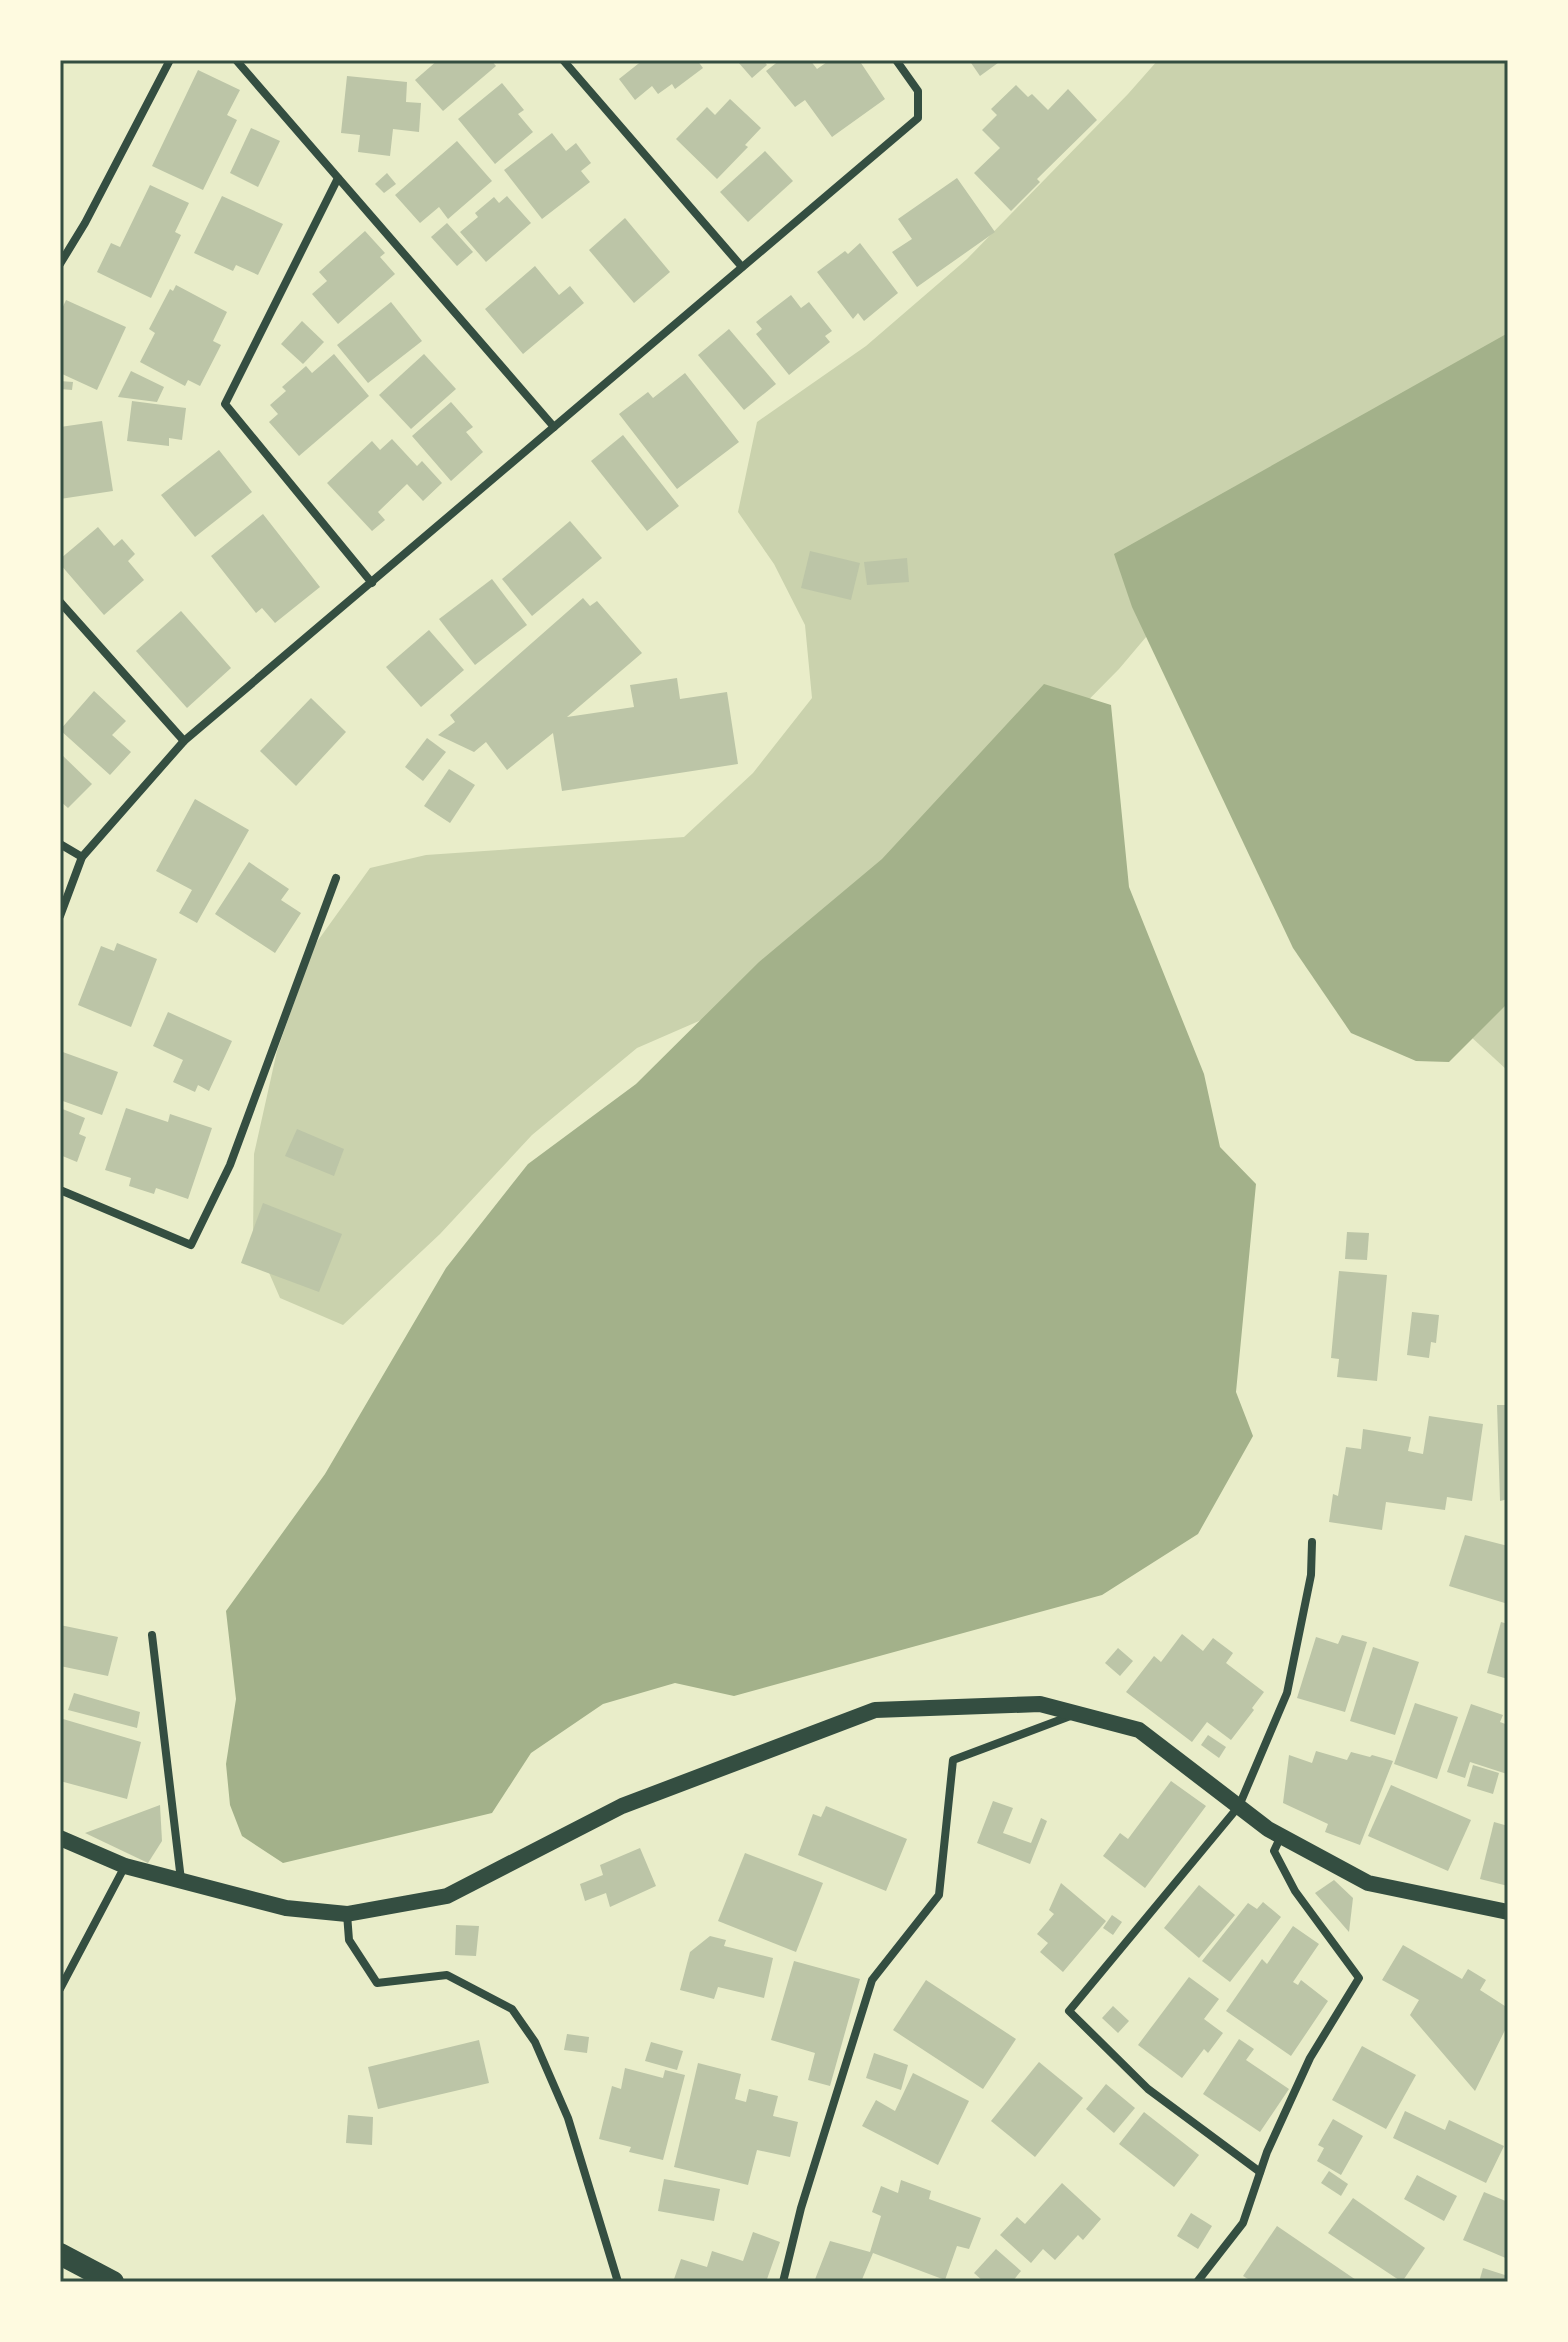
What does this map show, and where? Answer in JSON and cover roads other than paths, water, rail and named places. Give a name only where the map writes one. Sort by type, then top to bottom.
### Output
[{"type":"highway","points":[[60,2254],[113,2282]]},
{"type":"main road","points":[[60,1838],[125,1866],[181,1881],[286,1908],[347,1914],[447,1896],[622,1806],[875,1710],[1040,1704],[1139,1730],[1281,1836],[1368,1883],[1508,1912]]},
{"type":"street","points":[[60,264],[85,223],[170,60]]},
{"type":"street","points":[[236,60],[554,427]]},
{"type":"street","points":[[563,60],[742,267]]},
{"type":"street","points":[[60,916],[82,857],[184,741],[918,118],[918,91],[896,60]]},
{"type":"street","points":[[338,178],[225,404],[372,583]]},
{"type":"street","points":[[60,602],[184,741]]},
{"type":"street","points":[[60,844],[82,857]]},
{"type":"street","points":[[60,1190],[191,1245],[230,1165],[336,878]]},
{"type":"street","points":[[1260,2172],[1148,2089],[1069,2011],[1239,1806],[1287,1693],[1311,1575],[1312,1542]]},
{"type":"street","points":[[152,1635],[181,1881]]},
{"type":"street","points":[[783,2282],[801,2208],[872,1980],[939,1895],[953,1760],[1077,1714]]},
{"type":"street","points":[[1197,2282],[1243,2223],[1260,2172],[1310,2058],[1359,1978],[1295,1891],[1274,1851],[1281,1836]]},
{"type":"street","points":[[60,1989],[125,1866]]},
{"type":"street","points":[[347,1914],[349,1940],[377,1983],[447,1975],[512,2009],[535,2042],[568,2118],[618,2282]]}]
